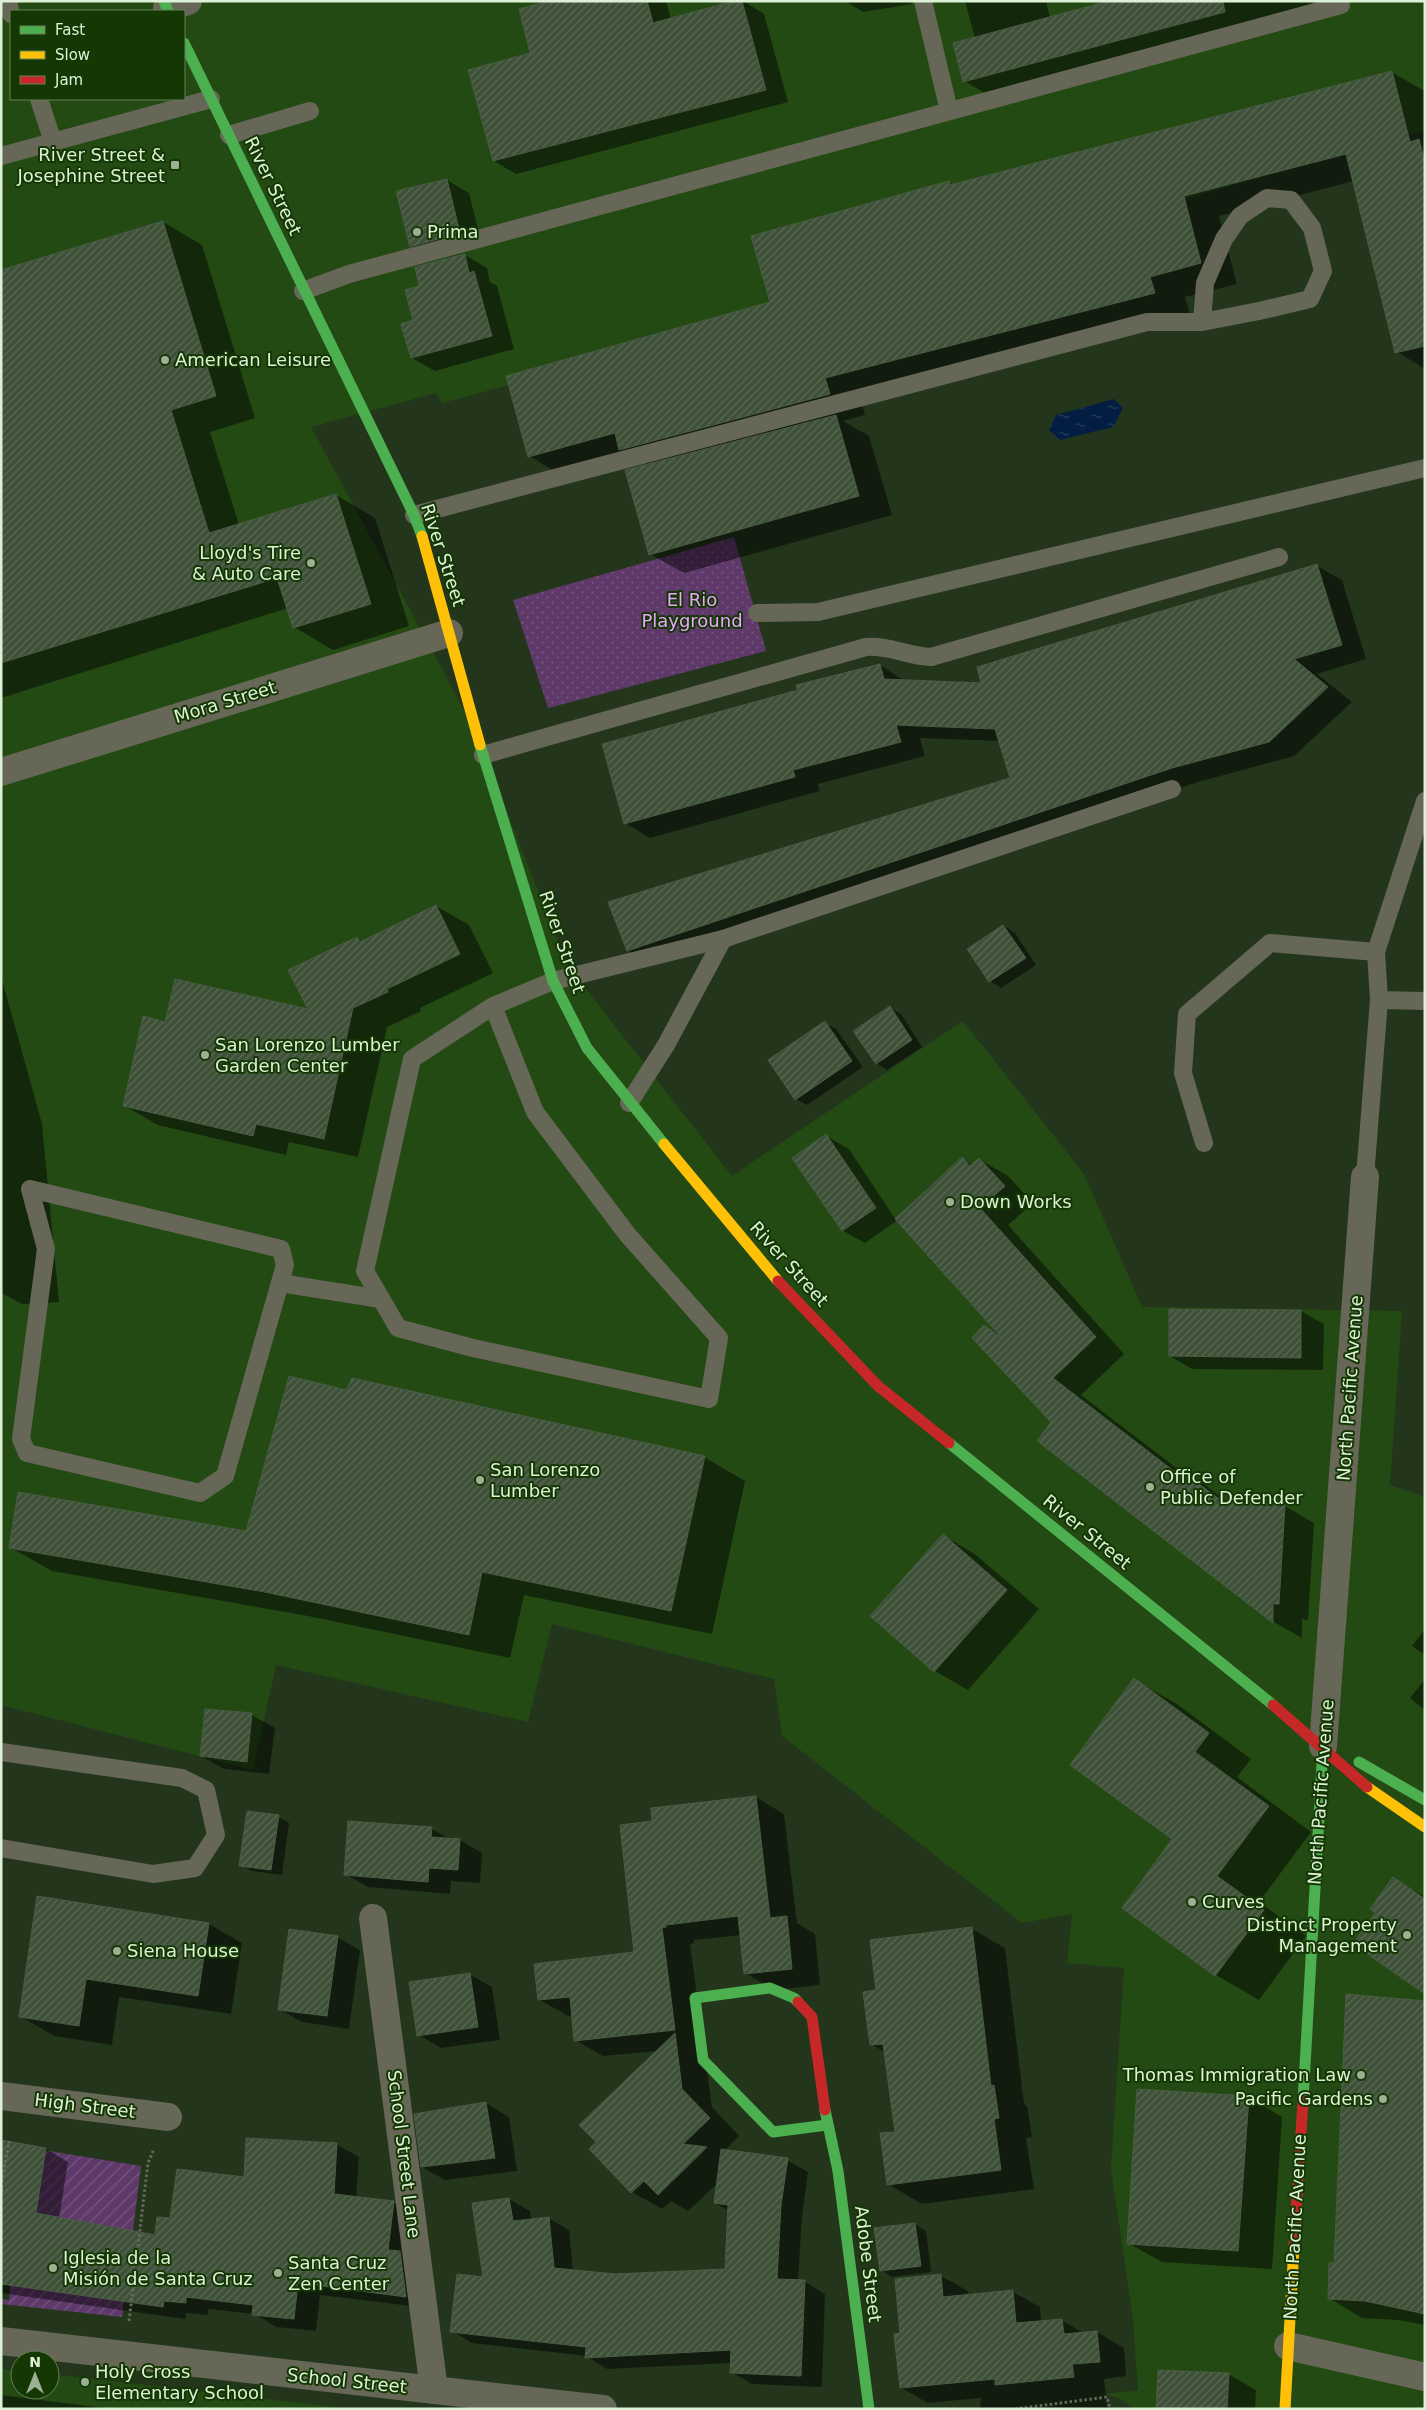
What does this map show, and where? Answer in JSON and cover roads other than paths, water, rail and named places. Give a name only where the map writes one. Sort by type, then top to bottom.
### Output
[{"type":"main road","name":"River Street","points":[[185,45],[303,291],[414,514],[429,558],[483,755],[554,981],[587,1048],[629,1103],[774,1277],[878,1386],[1323,1746],[1368,1786],[1425,1827]]},
{"type":"main road","name":"River Street","points":[[1323,1746],[1370,1767],[1425,1800]]},
{"type":"main road","name":"North Pacific Avenue","points":[[1285,2409],[1323,1746]]},
{"type":"main road","name":"Adobe Street","points":[[827,2125],[773,2132],[704,2060],[695,1998],[770,1988],[794,1998],[812,2017],[827,2125],[838,2171],[868,2409]]},
{"type":"street","name":"Mora Street","points":[[1,772],[449,632]]},
{"type":"street","name":"North Pacific Avenue","points":[[1323,1746],[1365,1177]]},
{"type":"street","name":"School Street Lane","points":[[373,1918],[434,2390]]},
{"type":"street","name":"High Street","points":[[1,2096],[168,2117]]},
{"type":"street","name":"School Street","points":[[1,2341],[603,2409]]},
{"type":"street","points":[[1288,2346],[1425,2377]]},
{"type":"lane","points":[[923,1],[949,111]]},
{"type":"lane","points":[[303,291],[349,274],[1341,4]]},
{"type":"lane","points":[[1,156],[211,99]]},
{"type":"lane","points":[[39,100],[53,142]]},
{"type":"lane","points":[[229,135],[310,111]]},
{"type":"lane","points":[[414,514],[1147,322],[1202,322],[1259,312],[1310,299],[1323,271],[1312,228],[1291,200],[1268,198],[1240,216],[1224,239],[1204,283],[1202,322]]},
{"type":"lane","points":[[757,613],[818,612],[1425,468]]},
{"type":"lane","points":[[483,755],[866,647],[881,645],[913,657],[931,657],[1279,558]]},
{"type":"lane","points":[[493,1006],[535,1112],[627,1234],[719,1338],[709,1399],[473,1348],[398,1328],[365,1271],[412,1059],[493,1006],[554,981],[723,940],[1172,789]]},
{"type":"lane","points":[[1365,1177],[1379,1000],[1376,952],[1424,804]]},
{"type":"lane","points":[[629,1103],[666,1045],[723,940]]},
{"type":"lane","points":[[1204,1143],[1182,1073],[1187,1014],[1270,944],[1376,952]]},
{"type":"lane","points":[[1379,1000],[1425,1001]]},
{"type":"lane","points":[[30,1189],[281,1249],[285,1265],[280,1283],[225,1476],[200,1493],[27,1453],[21,1439],[46,1249],[30,1189]]},
{"type":"lane","points":[[280,1283],[381,1299]]},
{"type":"lane","points":[[1,1752],[182,1778],[206,1790],[216,1836],[195,1868],[153,1874],[1,1848]]},
{"type":"water","points":[[1114,399],[1123,408],[1113,427],[1060,440],[1049,430],[1056,415]]},
{"type":"place","name":"River Street & Josephine Street","points":[[175,165]]},
{"type":"place","name":"Prima","points":[[417,232]]},
{"type":"place","name":"American Leisure","points":[[165,360]]},
{"type":"place","name":"Lloyd's Tire & Auto Care","points":[[311,563]]},
{"type":"place","name":"San Lorenzo Lumber Garden Center","points":[[205,1055]]},
{"type":"place","name":"Down Works","points":[[950,1202]]},
{"type":"place","name":"San Lorenzo Lumber","points":[[480,1480]]},
{"type":"place","name":"Office of Public Defender","points":[[1150,1487]]},
{"type":"place","name":"Curves","points":[[1192,1902]]},
{"type":"place","name":"Distinct Property Management","points":[[1407,1935]]},
{"type":"place","name":"Siena House","points":[[117,1951]]},
{"type":"place","name":"Thomas Immigration Law","points":[[1361,2075]]},
{"type":"place","name":"Pacific Gardens","points":[[1383,2099]]},
{"type":"place","name":"Iglesia de la Misión de Santa Cruz","points":[[53,2268]]},
{"type":"place","name":"Santa Cruz Zen Center","points":[[278,2273]]},
{"type":"place","name":"Holy Cross Elementary School","points":[[85,2382]]},
{"type":"park label","name":"El Rio Playground","points":[[692,610]]}]
